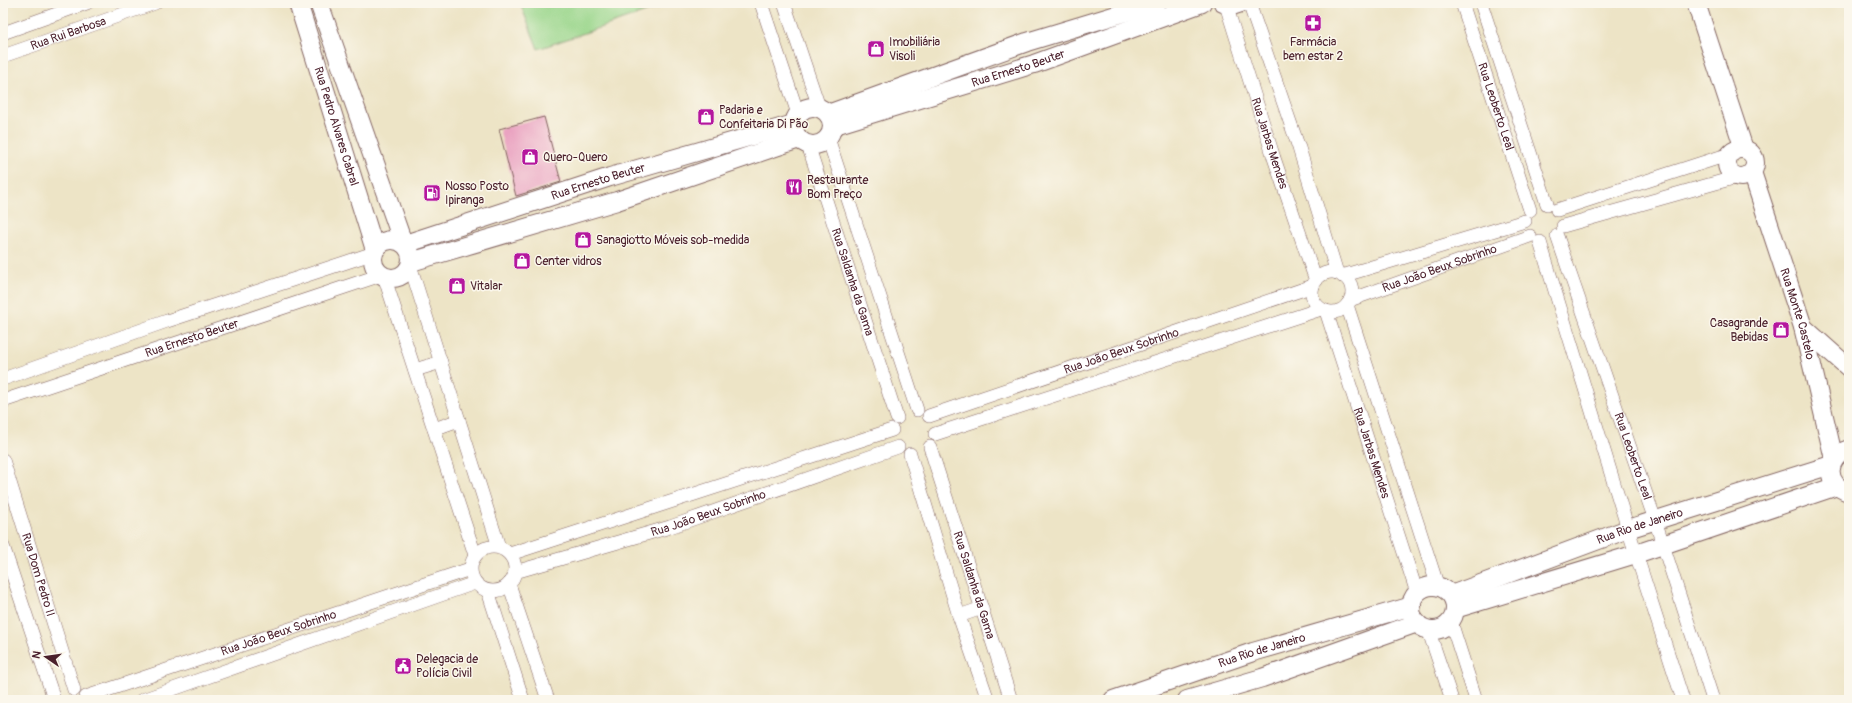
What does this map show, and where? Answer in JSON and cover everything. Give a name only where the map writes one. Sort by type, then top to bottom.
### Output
[{"type":"street","name":"Rua Rui Barbosa","points":[[3,33],[86,3]]},
{"type":"street","points":[[86,3],[91,26]]},
{"type":"street","name":"Rua Rui Barbosa","points":[[3,56],[155,3]]},
{"type":"street","name":"Rua Pedro Alvares Cabral","points":[[298,3],[374,251]]},
{"type":"street","name":"Rua Pedro Alvares Cabral","points":[[319,3],[404,243]]},
{"type":"street","name":"Rua Saldanha da Gama","points":[[761,3],[800,130],[897,418]]},
{"type":"street","name":"Rua Saldanha da Gama","points":[[784,3],[827,121],[916,410]]},
{"type":"street","name":"Rua Ernesto Beuter","points":[[827,121],[1027,42],[1156,3]]},
{"type":"street","name":"Rua Ernesto Beuter","points":[[827,121],[1034,64],[1202,3]]},
{"type":"street","name":"Rua Jarbas Mendes","points":[[1249,3],[1299,148],[1340,274]]},
{"type":"street","name":"Rua Leoberto Leal","points":[[1462,3],[1527,216]]},
{"type":"street","name":"Rua Leoberto Leal","points":[[1481,3],[1552,207]]},
{"type":"street","points":[[1696,3],[1737,151]]},
{"type":"street","name":"Rua Jarbas Mendes","points":[[1230,4],[1274,158],[1315,283]]},
{"type":"street","points":[[807,107],[827,121],[819,144],[800,130],[807,107]]},
{"type":"street","name":"Rua Ernesto Beuter","points":[[404,243],[610,177],[800,130]]},
{"type":"street","name":"Rua Ernesto Beuter","points":[[411,264],[617,201],[800,130]]},
{"type":"street","points":[[1552,207],[1737,151],[1748,151],[1754,158],[1755,162],[1744,174],[1560,231],[1552,240],[1535,239],[1525,226],[1527,216],[1541,204],[1552,207],[1561,215],[1560,231]]},
{"type":"street","points":[[1737,151],[1726,163],[1727,167],[1732,175],[1744,174]]},
{"type":"street","name":"Rua Monte Castelo","points":[[1744,174],[1803,327],[1833,462],[1831,473],[1843,489]]},
{"type":"street","name":"Rua João Beux Sobrinho","points":[[1340,274],[1527,216]]},
{"type":"street","name":"Rua Leoberto Leal","points":[[1560,231],[1713,700]]},
{"type":"street","points":[[411,264],[407,272],[400,277],[390,278],[383,276],[376,270],[372,260],[374,251],[379,244],[395,239],[404,243],[409,249],[411,264],[459,420],[504,551],[515,565],[515,572],[509,584],[503,589],[488,591],[475,583],[470,569],[475,556],[486,548],[504,551]]},
{"type":"street","name":"Rua João Beux Sobrinho","points":[[1349,303],[1535,239]]},
{"type":"street","name":"Rua Leoberto Leal","points":[[1535,239],[1683,700]]},
{"type":"street","name":"Rua Ernesto Beuter","points":[[3,380],[167,321],[374,251]]},
{"type":"street","points":[[1325,274],[1340,274],[1350,284],[1352,289],[1349,303],[1337,312],[1323,310],[1313,299],[1315,283],[1325,274]]},
{"type":"street","points":[[383,276],[475,556]]},
{"type":"street","name":"Rua Ernesto Beuter","points":[[3,401],[383,276]]},
{"type":"street","name":"Rua João Beux Sobrinho","points":[[929,416],[1315,283]]},
{"type":"street","name":"Rua Jarbas Mendes","points":[[1349,303],[1449,603],[1476,700]]},
{"type":"street","name":"Rua Jarbas Mendes","points":[[1323,310],[1414,600]]},
{"type":"street","name":"Rua João Beux Sobrinho","points":[[936,434],[1323,310]]},
{"type":"street","points":[[1803,327],[1849,368]]},
{"type":"street","points":[[415,370],[440,362]]},
{"type":"street","points":[[916,410],[929,416],[935,428],[936,434],[930,447],[924,451],[910,454],[898,447],[895,443],[892,430],[897,418],[909,411],[916,410]]},
{"type":"street","points":[[434,429],[459,420]]},
{"type":"street","name":"Rua João Beux Sobrinho","points":[[504,551],[892,430]]},
{"type":"street","name":"Rua João Beux Sobrinho","points":[[515,572],[670,527],[898,447]]},
{"type":"street","name":"Rua Saldanha da Gama","points":[[930,447],[1010,700]]},
{"type":"street","name":"Rua Rio de Janeiro","points":[[1449,603],[1628,529],[1833,462],[1838,454],[1849,449]]},
{"type":"street","name":"Rua Saldanha da Gama","points":[[910,454],[959,616],[988,700]]},
{"type":"street","name":"Rua Dom Pedro II","points":[[3,460],[74,690]]},
{"type":"street","name":"Rua Rio de Janeiro","points":[[1449,603],[1636,554],[1843,489]]},
{"type":"street","name":"Rua Dom Pedro II","points":[[3,546],[51,698]]},
{"type":"street","name":"Rua João Beux Sobrinho","points":[[87,698],[470,569]]},
{"type":"street","name":"Rua João Beux Sobrinho","points":[[142,700],[475,583]]},
{"type":"street","points":[[509,584],[548,700]]},
{"type":"street","points":[[1422,626],[1440,629],[1449,603],[1423,589],[1414,600],[1414,618],[1422,626],[1452,700]]},
{"type":"street","points":[[488,591],[523,700]]},
{"type":"street","name":"Rua Rio de Janeiro","points":[[1113,700],[1253,652],[1414,600]]},
{"type":"street","points":[[959,616],[982,608]]},
{"type":"street","name":"Rua Rio de Janeiro","points":[[1187,700],[1262,678],[1422,626]]},
{"type":"street","points":[[1253,652],[1262,678]]},
{"type":"street","points":[[51,698],[59,692],[74,690],[87,698]]},
{"type":"green space","points":[[520,3],[672,3],[538,49]]},
{"type":"building","name":"Quero-Quero","points":[[544,117],[561,182],[516,196],[499,129]]},
{"type":"place","name":"Farmácia bem estar 2","points":[[1313,23]]},
{"type":"place","name":"Imobiliária Visoli","points":[[876,49]]},
{"type":"place","name":"Padaria e Confeitaria Di Pão","points":[[706,117]]},
{"type":"place","name":"Quero-Quero","points":[[530,157]]},
{"type":"place","name":"Restaurante Bom Preço","points":[[794,187]]},
{"type":"place","name":"Nosso Posto Ipiranga","points":[[432,193]]},
{"type":"place","name":"Sanagiotto Móveis sob-medida","points":[[583,240]]},
{"type":"place","name":"Center vidros","points":[[522,261]]},
{"type":"place","name":"Vitalar","points":[[457,286]]},
{"type":"place","name":"Casagrande Bebidas","points":[[1781,330]]},
{"type":"place","name":"Delegacia de Polícia Civil","points":[[403,666]]}]
